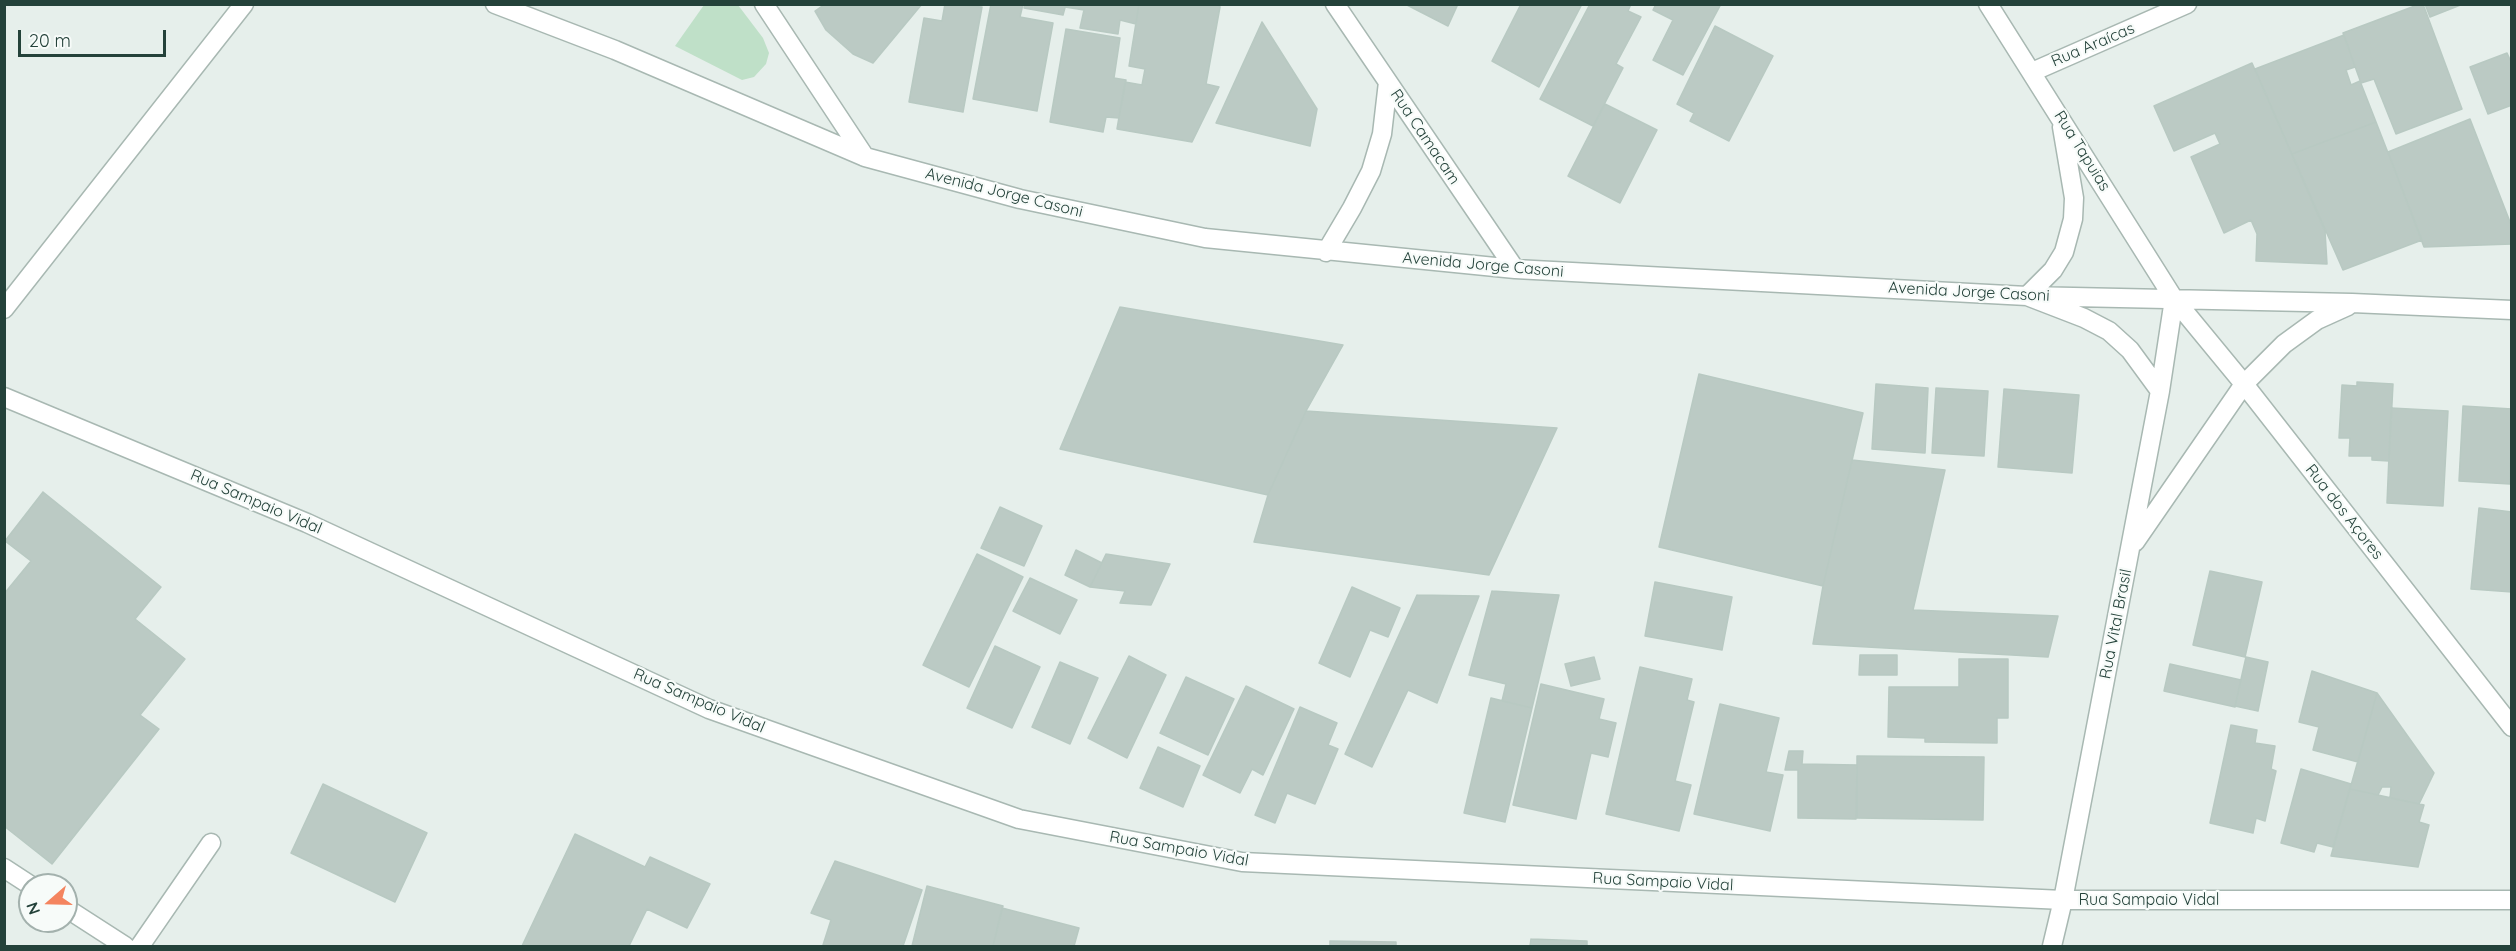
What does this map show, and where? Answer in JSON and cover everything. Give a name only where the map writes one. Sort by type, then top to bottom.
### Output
[{"type":"street","points":[[4,309],[244,4]]},
{"type":"street","name":"Avenida Jorge Casoni","points":[[495,4],[615,50],[865,157],[1020,199],[1194,236],[1326,252],[1515,269],[2027,296],[2352,303],[2511,310]]},
{"type":"street","points":[[764,4],[865,157]]},
{"type":"street","name":"Rua Camacam","points":[[1335,4],[1515,269]]},
{"type":"street","name":"Rua Tapuias","points":[[1988,4],[2174,299]]},
{"type":"street","name":"Rua Araícas","points":[[2032,72],[2187,4]]},
{"type":"street","points":[[1326,252],[1371,171],[1382,134],[1388,82]]},
{"type":"street","points":[[2060,117],[2072,181],[2073,219],[2064,252],[2053,270],[2027,296],[2084,318],[2109,331],[2130,351],[2160,391]]},
{"type":"street","name":"Rua dos Açores","points":[[2174,299],[2244,384],[2511,727]]},
{"type":"street","name":"Rua Vital Brasil","points":[[2052,946],[2063,900],[2160,391],[2174,299]]},
{"type":"street","points":[[2130,548],[2244,384],[2284,344],[2317,320],[2352,303]]},
{"type":"street","name":"Rua Sampaio Vidal","points":[[4,397],[307,524],[709,709],[1019,819],[1242,862],[2063,900],[2511,900]]},
{"type":"street","points":[[141,946],[212,843]]},
{"type":"street","points":[[4,868],[18,877]]},
{"type":"street","points":[[78,916],[125,946]]},
{"type":"green space","points":[[704,5],[738,5],[763,38],[769,53],[766,64],[754,77],[742,80],[675,46]]},
{"type":"building","points":[[825,4],[922,4],[873,63],[853,54],[826,30],[815,11]]},
{"type":"building","points":[[945,4],[982,7],[963,112],[909,102],[924,18],[942,21]]},
{"type":"building","points":[[991,4],[1023,4],[1020,17],[1053,23],[1037,111],[973,99]]},
{"type":"building","points":[[1025,4],[1066,4],[1063,15],[1024,8]]},
{"type":"building","points":[[1066,4],[1139,4],[1136,24],[1120,20],[1118,34],[1080,28],[1084,10],[1065,7]]},
{"type":"building","points":[[1139,4],[1218,4],[1220,7],[1206,84],[1219,87],[1192,142],[1117,129],[1125,82],[1142,85],[1145,69],[1129,66]]},
{"type":"building","points":[[1405,4],[1458,4],[1448,26]]},
{"type":"building","points":[[1521,4],[1582,4],[1539,87],[1492,61]]},
{"type":"building","points":[[1590,4],[1631,4],[1628,11],[1641,17],[1616,64],[1623,68],[1593,126],[1540,99]]},
{"type":"building","points":[[1656,4],[1721,4],[1683,75],[1653,60],[1673,20],[1653,10]]},
{"type":"building","points":[[2423,4],[2462,109],[2396,134],[2374,79],[2361,83],[2343,33]]},
{"type":"building","points":[[2425,4],[2463,4],[2430,17]]},
{"type":"building","points":[[1262,22],[1317,109],[1310,146],[1216,123]]},
{"type":"building","points":[[1715,26],[1773,56],[1729,141],[1690,121],[1694,113],[1677,104]]},
{"type":"building","points":[[1066,29],[1120,38],[1114,78],[1126,80],[1119,118],[1106,117],[1103,132],[1050,122]]},
{"type":"building","points":[[2344,35],[2355,67],[2346,70],[2351,85],[2360,81],[2376,122],[2292,154],[2255,69]]},
{"type":"building","points":[[2507,53],[2512,64],[2512,105],[2488,114],[2470,67]]},
{"type":"building","points":[[2252,63],[2325,231],[2327,264],[2256,261],[2257,234],[2251,220],[2224,233],[2191,157],[2220,144],[2215,133],[2174,151],[2154,106]]},
{"type":"building","points":[[1605,104],[1657,130],[1620,203],[1568,176]]},
{"type":"building","points":[[2470,119],[2512,227],[2512,244],[2424,247],[2388,152]]},
{"type":"building","points":[[2376,122],[2422,240],[2343,270],[2292,154]]},
{"type":"building","points":[[1120,307],[1343,345],[1306,411],[1268,495],[1060,449]]},
{"type":"building","points":[[1699,374],[1863,413],[1823,586],[1659,547]]},
{"type":"building","points":[[2357,382],[2393,384],[2389,461],[2372,460],[2372,456],[2349,456],[2350,438],[2339,438],[2342,385],[2357,386]]},
{"type":"building","points":[[1876,384],[1928,388],[1925,453],[1872,449]]},
{"type":"building","points":[[1936,388],[1988,391],[1984,456],[1932,453]]},
{"type":"building","points":[[2004,389],[2079,395],[2072,473],[1998,467]]},
{"type":"building","points":[[2463,406],[2512,409],[2510,484],[2459,481]]},
{"type":"building","points":[[2391,408],[2448,411],[2443,506],[2387,503]]},
{"type":"building","points":[[1306,411],[1557,428],[1489,575],[1254,542],[1268,495]]},
{"type":"building","points":[[1852,460],[1945,470],[1913,610],[2058,616],[2048,657],[1813,644],[1823,586]]},
{"type":"building","points":[[43,492],[161,587],[135,619],[185,659],[140,715],[159,729],[52,864],[4,826],[4,594],[31,561],[5,541]]},
{"type":"building","points":[[1000,507],[1042,526],[1024,566],[981,548]]},
{"type":"building","points":[[2479,508],[2512,512],[2512,592],[2471,589]]},
{"type":"building","points":[[1076,550],[1102,563],[1090,587],[1065,575]]},
{"type":"building","points":[[977,554],[1023,577],[969,687],[923,665]]},
{"type":"building","points":[[1106,554],[1170,564],[1151,605],[1120,603],[1125,591],[1090,587]]},
{"type":"building","points":[[2210,571],[2262,582],[2245,657],[2193,645]]},
{"type":"building","points":[[1030,578],[1077,600],[1060,634],[1013,611]]},
{"type":"building","points":[[1655,582],[1732,597],[1722,650],[1645,636]]},
{"type":"building","points":[[1352,587],[1400,608],[1388,637],[1370,630],[1350,677],[1319,663]]},
{"type":"building","points":[[1492,591],[1559,595],[1532,708],[1502,701],[1506,684],[1469,675]]},
{"type":"building","points":[[1417,595],[1479,596],[1437,703],[1408,690],[1372,767],[1345,754]]},
{"type":"building","points":[[995,646],[1040,667],[1012,728],[967,708]]},
{"type":"building","points":[[1860,655],[1897,655],[1897,675],[1859,675]]},
{"type":"building","points":[[1129,656],[1166,675],[1127,758],[1088,738]]},
{"type":"building","points":[[1594,657],[1600,679],[1571,686],[1565,664]]},
{"type":"building","points":[[2246,657],[2268,662],[2258,711],[2235,706]]},
{"type":"building","points":[[1959,659],[2008,659],[2008,718],[1997,718],[1997,743],[1925,742],[1925,738],[1888,737],[1889,687],[1959,687]]},
{"type":"building","points":[[1060,662],[1098,678],[1070,744],[1032,727]]},
{"type":"building","points":[[2170,664],[2241,680],[2235,707],[2164,691]]},
{"type":"building","points":[[1640,667],[1692,679],[1687,700],[1694,702],[1675,781],[1691,785],[1679,831],[1606,814]]},
{"type":"building","points":[[2312,671],[2377,693],[2358,762],[2313,750],[2319,727],[2299,722]]},
{"type":"building","points":[[1186,677],[1234,699],[1208,755],[1160,733]]},
{"type":"building","points":[[1541,684],[1604,699],[1599,719],[1616,723],[1608,757],[1591,753],[1576,819],[1513,805]]},
{"type":"building","points":[[1246,686],[1294,709],[1263,775],[1252,769],[1240,793],[1203,775]]},
{"type":"building","points":[[2377,693],[2434,773],[2419,804],[2390,798],[2391,787],[2382,787],[2378,795],[2350,789]]},
{"type":"building","points":[[1491,698],[1532,708],[1505,822],[1464,813]]},
{"type":"building","points":[[1720,704],[1779,718],[1766,772],[1783,775],[1770,831],[1694,814]]},
{"type":"building","points":[[1300,707],[1337,723],[1328,745],[1338,749],[1315,804],[1287,793],[1275,823],[1255,815]]},
{"type":"building","points":[[2231,725],[2257,730],[2255,743],[2275,746],[2271,769],[2276,771],[2265,821],[2256,818],[2253,833],[2210,823]]},
{"type":"building","points":[[1158,747],[1200,766],[1183,807],[1140,788]]},
{"type":"building","points":[[1789,751],[1803,751],[1802,764],[1857,765],[1856,819],[1798,818],[1798,770],[1785,770]]},
{"type":"building","points":[[1857,756],[1984,757],[1983,820],[1857,818]]},
{"type":"building","points":[[2301,769],[2351,784],[2333,847],[2317,843],[2314,852],[2281,843]]},
{"type":"building","points":[[323,784],[427,833],[395,902],[291,853]]},
{"type":"building","points":[[2350,789],[2424,805],[2419,822],[2429,825],[2418,867],[2331,856]]},
{"type":"building","points":[[575,834],[645,867],[650,857],[710,884],[687,928],[647,909],[629,946],[522,946]]},
{"type":"building","points":[[835,861],[922,890],[903,946],[823,945],[831,920],[811,913]]},
{"type":"building","points":[[927,886],[1003,906],[993,946],[912,946]]},
{"type":"building","points":[[1002,908],[1079,928],[1074,946],[993,946]]},
{"type":"building","points":[[1531,939],[1587,941],[1587,946],[1530,946]]},
{"type":"building","points":[[1330,941],[1396,942],[1396,946],[1330,946]]}]
